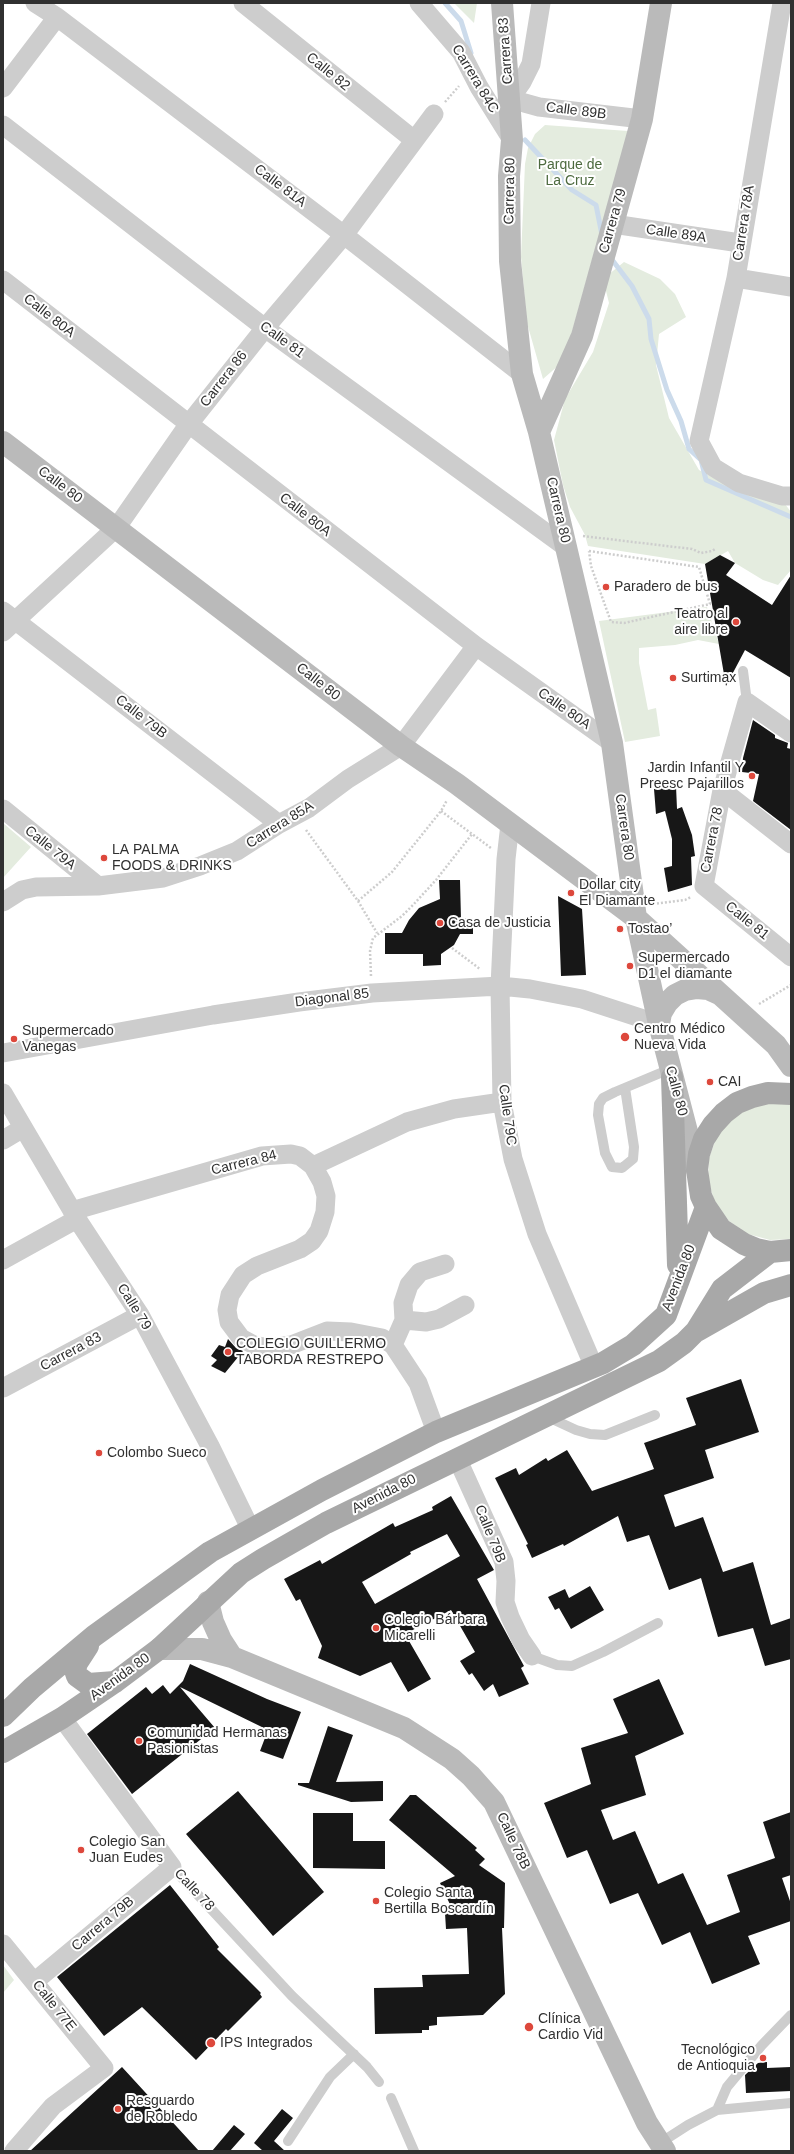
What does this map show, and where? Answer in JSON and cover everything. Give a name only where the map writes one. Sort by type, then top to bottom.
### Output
[{"type":"main road","points":[[671,1073],[676,1171],[678,1281]]},
{"type":"main road","points":[[791,1094],[768,1093],[752,1097],[737,1103],[724,1113],[713,1125],[704,1139],[699,1154],[697,1170],[701,1196],[706,1207],[721,1229],[732,1238],[744,1244],[770,1252],[791,1250]]},
{"type":"main road","name":"Avenida 80","points":[[3,1716],[32,1688],[94,1636],[210,1552],[322,1490],[436,1432],[603,1364],[632,1345],[666,1315],[706,1207]]},
{"type":"main road","name":"Avenida 80","points":[[3,1752],[62,1718],[115,1682],[159,1649],[241,1573],[263,1559],[326,1523],[457,1458],[621,1381],[659,1361],[684,1343],[696,1331],[722,1289],[770,1252]]},
{"type":"main road","points":[[696,1331],[764,1294],[791,1285]]},
{"type":"main road","points":[[94,1636],[77,1663],[75,1670],[77,1676],[80,1680],[88,1684],[115,1682]]},
{"type":"street","name":"Calle 81A","points":[[35,3],[57,17],[344,235],[522,374]]},
{"type":"street","name":"Calle 82","points":[[243,3],[414,140]]},
{"type":"street","name":"Carrera 84C","points":[[419,3],[461,52],[512,140]]},
{"type":"street","name":"Carrera 83","points":[[502,3],[510,99]]},
{"type":"street","points":[[510,99],[522,82],[531,64],[541,3]]},
{"type":"street","name":"Carrera 79","points":[[539,432],[582,336],[642,119],[661,3]]},
{"type":"street","name":"Carrera 78A","points":[[782,3],[740,243],[736,278],[699,441],[714,467],[739,483],[782,496],[791,496]]},
{"type":"street","points":[[3,88],[57,17]]},
{"type":"street","name":"Calle 89B","points":[[510,99],[538,107],[642,119]]},
{"type":"street","name":"Carrera 80","points":[[510,99],[512,140],[509,176],[510,261],[522,374],[539,432],[612,743],[635,912]]},
{"type":"street","name":"Carrera 86","points":[[7,622],[117,527],[188,425],[265,328],[344,235],[434,114]]},
{"type":"street","name":"Calle 81","points":[[3,125],[265,328],[565,541]]},
{"type":"street","name":"Calle 89A","points":[[612,228],[740,243]]},
{"type":"street","points":[[736,278],[791,287]]},
{"type":"street","name":"Calle 80A","points":[[3,280],[188,425],[476,646],[612,743]]},
{"type":"street","name":"Calle 80","points":[[3,442],[117,527],[402,746],[635,912],[723,997],[784,1051],[791,1066]]},
{"type":"street","name":"Calle 79B","points":[[7,622],[287,820]]},
{"type":"street","name":"Carrera 85A","points":[[3,902],[22,890],[36,887],[98,886],[163,878],[200,866],[237,851],[402,746],[476,646]]},
{"type":"street","points":[[747,702],[791,733]]},
{"type":"street","name":"Carrera 78","points":[[704,886],[722,790],[747,702]]},
{"type":"street","points":[[722,790],[791,844]]},
{"type":"street","name":"Calle 79A","points":[[3,809],[98,886]]},
{"type":"street","name":"Calle 79C","points":[[510,824],[506,859],[500,986],[502,1102],[513,1159],[537,1234],[594,1367]]},
{"type":"street","name":"Calle 81","points":[[704,886],[791,957]]},
{"type":"street","name":"Calle 80","points":[[635,912],[659,1024],[697,1170]]},
{"type":"street","name":"Diagonal 85","points":[[3,1053],[213,1015],[372,993],[500,986],[582,999],[659,1024]]},
{"type":"street","points":[[659,1024],[661,1013],[667,1003],[675,995],[685,990],[697,988],[708,989],[723,997]]},
{"type":"street","name":"Calle 79","points":[[3,1092],[74,1215],[140,1315],[210,1446],[251,1530]]},
{"type":"street","points":[[436,1432],[418,1382],[393,1345],[375,1336],[332,1331],[321,1332],[285,1347],[264,1348],[242,1338],[231,1327],[227,1314],[231,1292],[243,1275],[252,1268],[300,1249],[312,1241],[319,1231],[325,1212],[326,1196],[322,1182],[313,1166],[407,1122],[454,1109],[502,1102]]},
{"type":"street","points":[[3,1140],[24,1128]]},
{"type":"street","name":"Carrera 84","points":[[3,1260],[74,1215],[262,1156],[291,1154],[300,1156],[313,1166]]},
{"type":"street","points":[[393,1345],[404,1320],[403,1303],[409,1285],[420,1272],[445,1264]]},
{"type":"street","points":[[404,1320],[426,1322],[466,1305]]},
{"type":"street","name":"Carrera 83","points":[[3,1388],[140,1315]]},
{"type":"street","name":"Calle 79B","points":[[457,1458],[504,1562],[506,1580],[505,1602],[520,1640],[532,1656]]},
{"type":"street","points":[[208,1602],[213,1622],[221,1640],[232,1657]]},
{"type":"street","name":"Calle 78B","points":[[159,1649],[202,1649],[232,1657],[404,1728],[452,1759],[480,1786],[494,1802],[647,2123],[662,2147]]},
{"type":"street","name":"Calle 78","points":[[62,1718],[172,1867]]},
{"type":"street","name":"Carrera 79B","points":[[34,1982],[172,1867]]},
{"type":"street","name":"Calle 77E","points":[[3,1944],[104,2068],[53,2106],[14,2151]]},
{"type":"lane","points":[[743,671],[747,702]]},
{"type":"lane","points":[[625,1088],[634,1147],[633,1160],[622,1168],[612,1167],[605,1153],[598,1115],[599,1104],[603,1098],[625,1088],[671,1073]]},
{"type":"lane","points":[[546,1416],[576,1430],[590,1434],[605,1434],[655,1416]]},
{"type":"lane","points":[[532,1656],[557,1666],[572,1666],[603,1652],[658,1623]]},
{"type":"lane","name":"Calle 78","points":[[172,1867],[292,1996],[354,2054],[379,2082]]},
{"type":"lane","points":[[717,2110],[727,2087],[762,2045],[791,2015]]},
{"type":"lane","points":[[288,2141],[330,2077],[354,2054]]},
{"type":"lane","points":[[391,2098],[414,2151]]},
{"type":"lane","points":[[662,2147],[692,2122],[717,2110],[791,2104]]},
{"type":"path","points":[[434,114],[472,72]]},
{"type":"path","points":[[565,541],[642,543],[655,546],[664,545],[692,549],[702,553],[715,549]]},
{"type":"path","points":[[589,551],[699,567],[710,604],[624,623],[611,622],[591,566],[589,551]]},
{"type":"path","points":[[358,901],[392,872],[441,811],[457,784]]},
{"type":"path","points":[[441,811],[506,859]]},
{"type":"path","points":[[287,820],[358,901],[378,933]]},
{"type":"path","points":[[372,993],[370,951],[373,938],[402,916],[413,905],[440,875],[472,834]]},
{"type":"path","points":[[635,912],[685,900],[701,893],[704,886]]},
{"type":"path","points":[[452,948],[473,963],[500,986]]},
{"type":"path","points":[[743,1014],[791,985]]},
{"type":"green space","points":[[454,3],[477,3],[474,23]]},
{"type":"green space","name":"Parque de La Cruz","points":[[545,125],[628,131],[569,343],[559,365],[543,379],[527,323],[521,257],[525,164],[528,148],[535,134]]},
{"type":"green space","points":[[624,262],[660,279],[675,294],[686,317],[659,334],[656,365],[669,418],[699,470],[741,492],[785,504],[791,512],[791,570],[778,585],[763,580],[735,563],[728,551],[705,564],[588,546],[585,535],[570,507],[563,485],[554,440],[565,399],[593,352],[609,303],[603,279]]},
{"type":"green space","points":[[707,607],[719,644],[698,640],[675,645],[639,648],[639,663],[648,710],[656,708],[660,736],[625,742],[599,621]]},
{"type":"green space","points":[[3,823],[31,847],[3,878]]},
{"type":"green space","points":[[774,1101],[791,1103],[791,1239],[770,1240],[748,1234],[729,1221],[715,1203],[708,1180],[709,1158],[717,1136],[731,1118],[751,1106]]},
{"type":"green space","points":[[3,1965],[14,1980],[3,1993]]},
{"type":"building","points":[[720,555],[735,563],[726,575],[772,605],[791,575],[791,678],[745,650],[726,686],[705,564]]},
{"type":"building","points":[[753,720],[775,735],[775,738],[788,743],[787,748],[791,749],[791,830],[753,801],[759,774],[742,772],[743,758]]},
{"type":"building","points":[[676,786],[677,809],[682,807],[692,835],[695,856],[691,857],[692,885],[668,892],[664,868],[672,866],[672,839],[665,811],[656,814],[654,789]]},
{"type":"building","name":"Casa de Justicia","points":[[439,880],[460,880],[461,919],[473,918],[473,934],[460,934],[454,945],[441,954],[441,965],[423,966],[423,954],[385,954],[385,933],[402,933],[409,920],[419,908],[440,899]]},
{"type":"building","points":[[558,896],[582,909],[586,975],[561,976]]},
{"type":"building","name":"COLEGIO GUILLERMO TABORDA RESTREPO","points":[[228,1339],[236,1348],[243,1351],[225,1373],[211,1366],[217,1360],[211,1356],[219,1345],[225,1347]]},
{"type":"building","points":[[741,1379],[759,1432],[705,1450],[714,1478],[664,1495],[675,1527],[703,1517],[723,1572],[753,1562],[771,1625],[791,1618],[791,1659],[765,1666],[753,1628],[718,1637],[701,1578],[669,1590],[649,1535],[627,1542],[618,1516],[564,1546],[563,1544],[532,1558],[526,1545],[528,1544],[495,1478],[516,1468],[519,1475],[546,1458],[548,1461],[567,1450],[592,1491],[654,1469],[644,1443],[696,1425],[686,1398]]},
{"type":"building","points":[[451,1496],[494,1570],[477,1579],[524,1666],[521,1668],[529,1684],[499,1697],[493,1684],[484,1691],[472,1673],[469,1675],[460,1661],[475,1652],[451,1610],[405,1634],[431,1679],[408,1692],[391,1662],[360,1676],[318,1658],[322,1646],[300,1599],[296,1601],[284,1579],[320,1560],[322,1564],[393,1523],[395,1527],[433,1510],[432,1507]],"holes":[[[447,1534],[460,1556],[375,1604],[362,1582],[411,1554],[410,1552]]]},
{"type":"building","points":[[590,1586],[604,1610],[571,1629],[559,1608],[555,1610],[548,1597],[565,1589],[569,1598]]},
{"type":"building","points":[[190,1664],[267,1699],[301,1712],[283,1759],[260,1751],[268,1730],[180,1687],[215,1728],[132,1794],[87,1734],[146,1687],[152,1694],[163,1685],[170,1694],[183,1681]]},
{"type":"building","points":[[659,1679],[684,1734],[635,1756],[646,1795],[601,1810],[613,1840],[635,1831],[658,1884],[683,1873],[707,1925],[740,1912],[727,1875],[775,1858],[763,1822],[791,1812],[791,1875],[782,1878],[791,1904],[791,1921],[748,1936],[760,1964],[712,1984],[690,1932],[662,1945],[638,1893],[610,1904],[587,1850],[567,1858],[544,1803],[591,1784],[581,1748],[628,1733],[613,1699]]},
{"type":"building","points":[[328,1726],[353,1735],[336,1782],[383,1781],[383,1801],[351,1802],[298,1785],[298,1783],[309,1783]]},
{"type":"building","points":[[238,1791],[324,1892],[273,1936],[186,1834]]},
{"type":"building","points":[[410,1795],[416,1795],[477,1848],[475,1850],[485,1859],[479,1865],[505,1883],[504,1928],[502,1928],[505,1994],[483,2015],[437,2017],[437,2025],[429,2026],[429,2030],[422,2030],[422,2033],[375,2034],[374,1988],[423,1987],[422,1975],[469,1974],[467,1928],[446,1929],[445,1913],[454,1913],[440,1883],[455,1876],[389,1820]]},
{"type":"building","points":[[313,1813],[353,1813],[353,1841],[385,1841],[385,1869],[313,1868]]},
{"type":"building","points":[[170,1885],[219,1947],[217,1949],[261,1993],[260,1994],[262,1997],[228,2031],[226,2029],[196,2060],[142,2007],[104,2036],[57,1977]]},
{"type":"building","points":[[767,2062],[767,2068],[791,2067],[791,2091],[746,2093],[745,2075],[758,2063]]},
{"type":"building","name":"Resguardo de Robledo","points":[[122,2067],[199,2151],[30,2151]]},
{"type":"building","points":[[282,2109],[293,2118],[274,2141],[285,2151],[263,2151],[254,2143]]},
{"type":"building","points":[[234,2125],[245,2134],[230,2151],[212,2151]]},
{"type":"waterway","points":[[445,3],[461,21],[471,53]]},
{"type":"waterway","points":[[525,140],[572,190],[596,205],[602,235]]},
{"type":"waterway","points":[[610,257],[632,286],[649,319],[651,339],[667,390],[681,421],[689,449],[701,460],[706,480],[791,517]]},
{"type":"place","name":"Paradero de bus","points":[[606,587]]},
{"type":"place","name":"Teatro al aire libre","points":[[736,622]]},
{"type":"place","name":"Surtimax","points":[[673,678]]},
{"type":"place","name":"Jardin Infantil Y Preesc Pajarillos","points":[[752,776]]},
{"type":"place","name":"LA PALMA FOODS & DRINKS","points":[[104,858]]},
{"type":"place","name":"Dollar city El Diamante","points":[[571,893]]},
{"type":"place","name":"Casa de Justicia","points":[[440,923]]},
{"type":"place","name":"Tostao’","points":[[620,929]]},
{"type":"place","name":"Supermercado D1 el diamante","points":[[630,966]]},
{"type":"place","name":"Centro Médico Nueva Vida","points":[[625,1037]]},
{"type":"place","name":"Supermercado Vanegas","points":[[14,1039]]},
{"type":"place","name":"CAI","points":[[710,1082]]},
{"type":"place","name":"COLEGIO GUILLERMO TABORDA RESTREPO","points":[[228,1352]]},
{"type":"place","name":"Colombo Sueco","points":[[99,1453]]},
{"type":"place","name":"Colegio Bárbara Micarelli","points":[[376,1628]]},
{"type":"place","name":"Comunidad Hermanas Pasionistas","points":[[139,1741]]},
{"type":"place","name":"Colegio San Juan Eudes","points":[[81,1850]]},
{"type":"place","name":"Colegio Santa Bertilla Boscardín","points":[[376,1901]]},
{"type":"place","name":"Clínica Cardio Vid","points":[[529,2027]]},
{"type":"place","name":"IPS Integrados","points":[[211,2043]]},
{"type":"place","name":"Tecnológico de Antioquia","points":[[763,2058]]},
{"type":"place","name":"Resguardo de Robledo","points":[[118,2109]]}]
